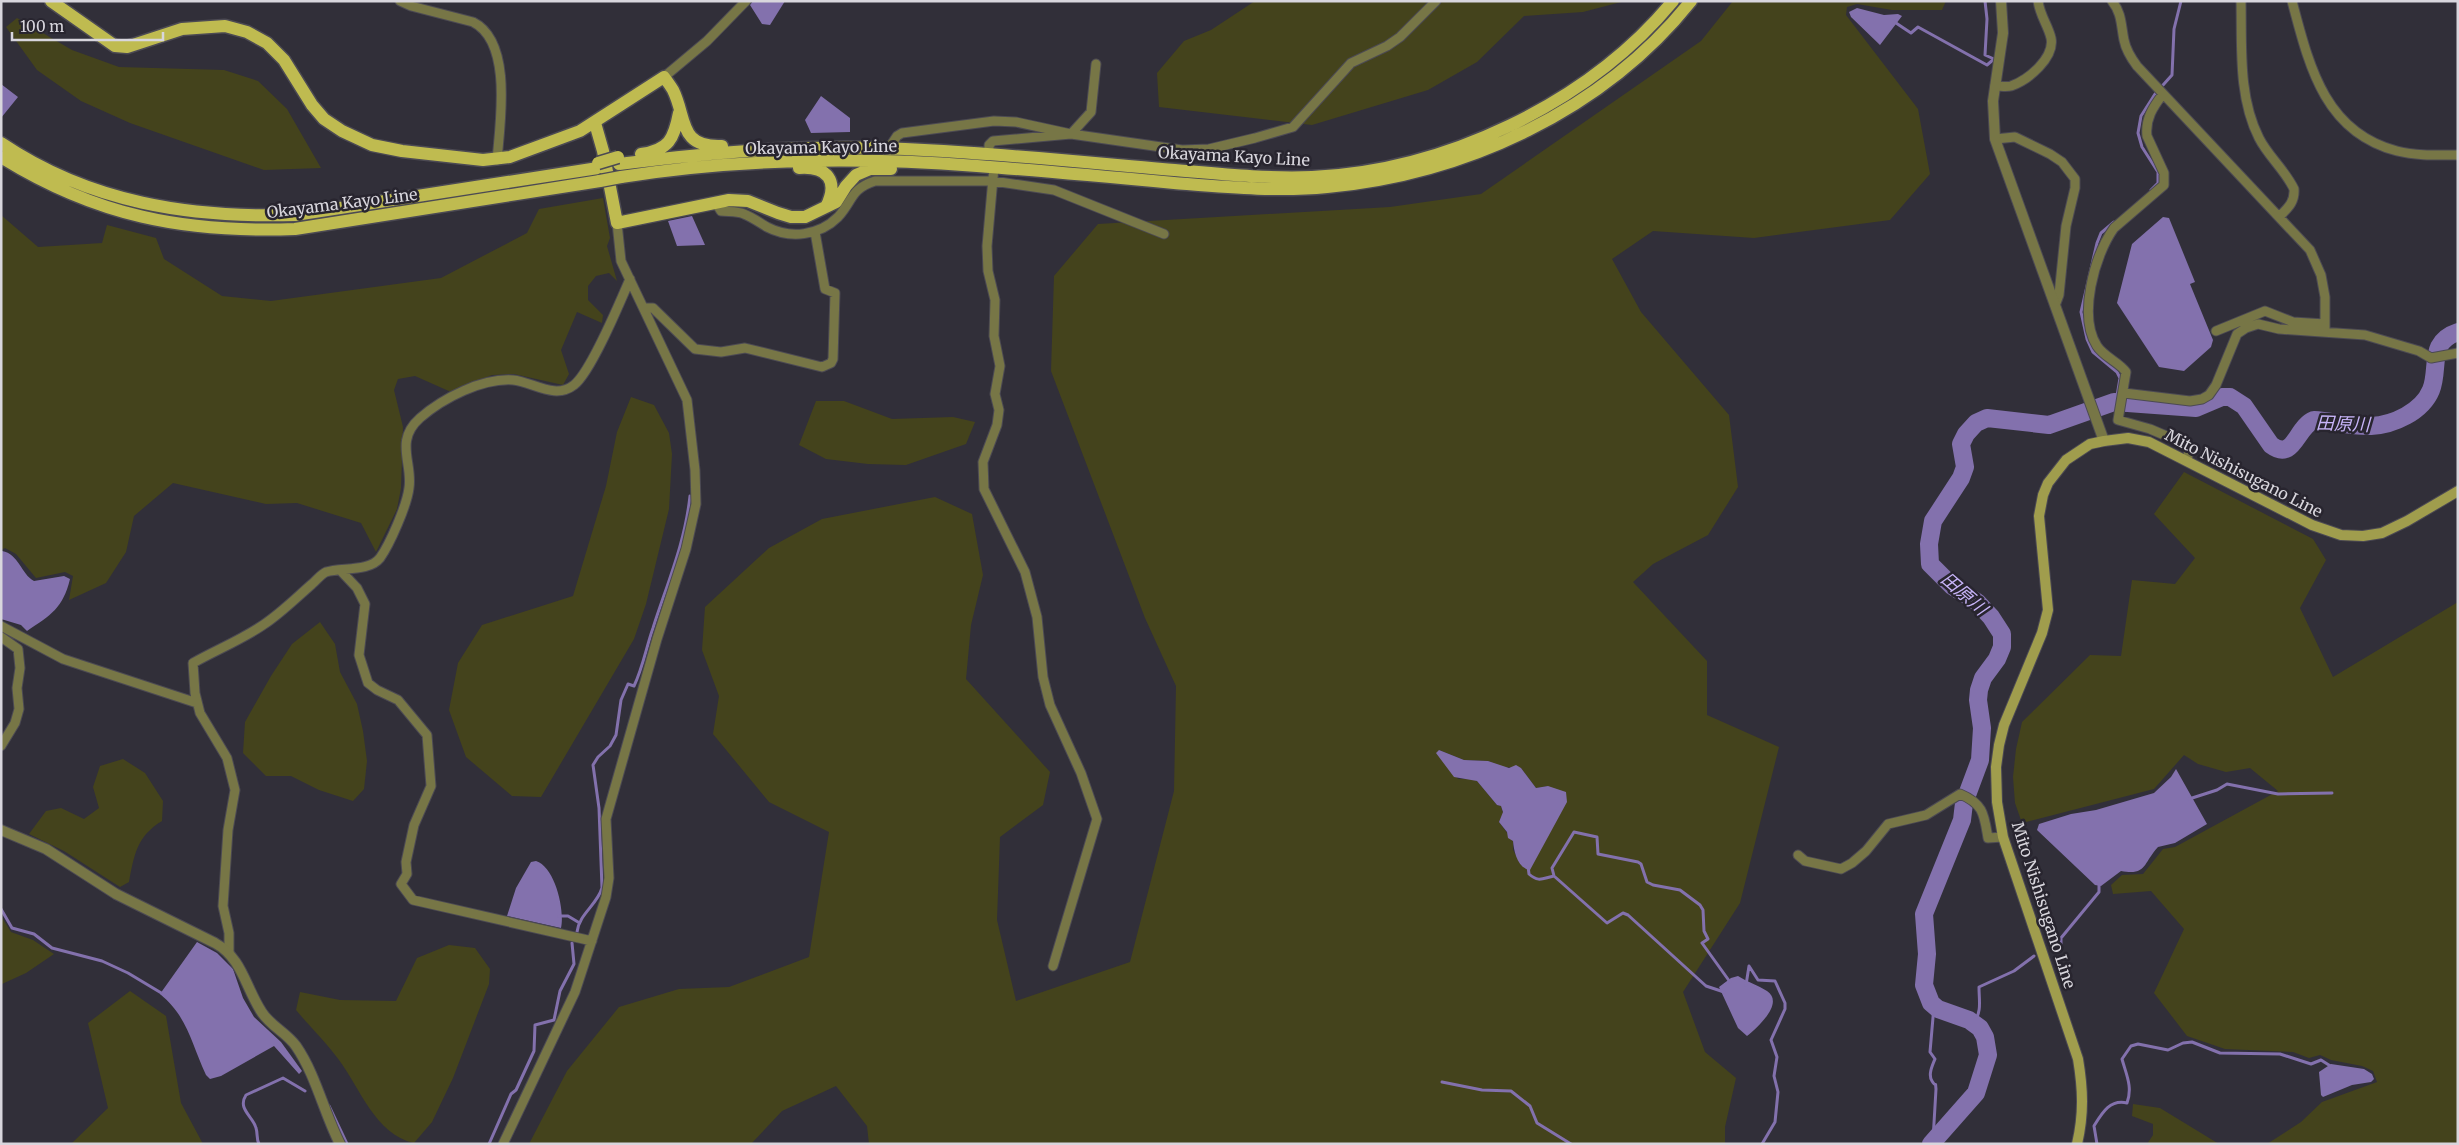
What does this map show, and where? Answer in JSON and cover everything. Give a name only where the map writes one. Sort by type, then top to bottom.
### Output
[{"type":"main road","points":[[51,1],[115,46],[127,47],[182,29],[204,26],[225,26],[246,32],[268,43],[284,60],[312,105],[324,119],[342,131],[372,146],[402,151],[497,160],[519,154],[595,123],[664,77]]},
{"type":"main road","name":"Okayama Kayo Line","points":[[618,161],[803,148],[890,148],[989,154],[1249,176],[1313,177],[1370,170],[1413,160],[1493,133],[1518,122],[1567,94],[1617,57],[1673,1]]},
{"type":"main road","name":"Okayama Kayo Line","points":[[1,143],[42,166],[86,187],[119,198],[151,206],[198,213],[240,216],[295,215],[577,172],[599,170],[621,177],[695,167],[854,160],[994,167],[1233,188],[1290,189],[1362,183],[1469,157],[1520,135],[1577,103],[1628,66],[1679,16],[1691,1]]},
{"type":"main road","name":"Okayama Kayo Line","points":[[664,77],[673,91],[679,113],[688,134],[700,144],[714,147],[788,143],[803,148]]},
{"type":"main road","name":"Okayama Kayo Line","points":[[1,157],[36,179],[117,211],[197,228],[247,231],[295,229],[599,170],[618,161],[653,152],[664,147],[671,140],[679,113]]},
{"type":"main road","points":[[595,123],[603,151],[617,224]]},
{"type":"main road","name":"Okayama Kayo Line","points":[[617,224],[729,200],[748,201],[791,216],[805,217],[836,202],[856,175],[870,169],[932,171],[978,166]]},
{"type":"main road","name":"Okayama Kayo Line","points":[[695,167],[721,172],[808,167],[823,171],[831,180],[833,188],[826,207]]},
{"type":"main road","name":"Mito Nishisugano Line","points":[[2077,1144],[2082,1115],[2083,1090],[2078,1059],[2003,837],[1997,802],[1996,767],[2004,725],[2042,634],[2048,610],[2038,516],[2048,482],[2066,460],[2090,444],[2115,438],[2138,440],[2160,446],[2312,525],[2341,535],[2364,536],[2382,532],[2407,521],[2458,490]]},
{"type":"street","points":[[400,1],[411,6],[473,22],[481,26],[489,37],[499,66],[501,91],[497,160]]},
{"type":"street","points":[[664,77],[707,41],[746,1]]},
{"type":"street","points":[[890,148],[897,136],[902,133],[994,121],[1016,122],[1071,134],[1182,150],[1209,149],[1292,127],[1350,63],[1387,46],[1436,1]]},
{"type":"street","points":[[2001,1],[2003,33],[1993,101],[1995,139],[2030,240],[2056,303],[2104,440]]},
{"type":"street","points":[[1995,86],[2010,86],[2040,67],[2050,54],[2051,37],[2039,14],[2038,1]]},
{"type":"street","points":[[2112,1],[2121,18],[2124,40],[2136,66],[2310,250],[2322,275],[2325,328]]},
{"type":"street","points":[[2241,1],[2244,86],[2248,106],[2258,137],[2294,189],[2295,197],[2291,205],[2279,217]]},
{"type":"street","points":[[2292,1],[2312,71],[2325,98],[2344,122],[2367,139],[2397,151],[2430,155],[2458,155]]},
{"type":"street","points":[[989,154],[989,145],[993,141],[1071,134],[1091,112],[1096,64]]},
{"type":"street","points":[[2160,90],[2146,129],[2147,136],[2165,177],[2164,185],[2114,228],[2101,248],[2089,297],[2088,312],[2093,337],[2098,348],[2121,365],[2126,372],[2124,394],[2118,420],[2158,432],[2190,446],[2187,460]]},
{"type":"street","points":[[1995,139],[2015,137],[2050,154],[2062,162],[2074,179],[2075,188],[2066,226],[2059,295],[2056,303]]},
{"type":"street","points":[[994,167],[987,246],[988,271],[995,300],[994,336],[1000,366],[995,394],[999,410],[997,424],[983,462],[984,489],[1025,572],[1037,617],[1043,678],[1050,705],[1081,773],[1097,819],[1053,966]]},
{"type":"street","points":[[716,203],[721,211],[744,214],[785,235],[815,232],[838,216],[852,194],[862,185],[875,181],[992,182],[1054,190],[1164,234]]},
{"type":"street","points":[[504,1144],[575,992],[592,941],[609,878],[606,819],[657,638],[686,549],[696,504],[688,400],[621,260],[617,224]]},
{"type":"street","points":[[644,308],[653,308],[695,349],[721,352],[745,348],[822,367],[831,363],[833,359],[834,293],[825,289],[815,232]]},
{"type":"street","points":[[229,952],[229,932],[223,906],[228,830],[235,790],[227,758],[200,713],[193,663],[263,625],[325,572],[363,566],[379,559],[404,508],[410,486],[406,451],[407,436],[412,425],[444,400],[480,385],[513,380],[555,392],[565,391],[573,386],[580,379],[592,358],[630,280]]},
{"type":"street","points":[[2216,331],[2264,311],[2293,322],[2365,335],[2436,358],[2458,353]]},
{"type":"street","points":[[2124,394],[2190,402],[2202,399],[2209,395],[2216,385],[2237,334],[2246,328],[2258,324],[2279,329],[2325,328]]},
{"type":"street","points":[[340,570],[357,588],[365,604],[360,655],[368,683],[377,690],[398,700],[427,734],[431,786],[414,825],[406,862],[407,874],[401,884],[413,900],[592,941]]},
{"type":"street","points":[[1,626],[63,659],[198,703]]},
{"type":"street","points":[[1,637],[18,649],[20,668],[17,688],[19,709],[15,723],[1,746]]},
{"type":"street","points":[[1798,855],[1805,861],[1841,869],[1852,863],[1866,851],[1888,824],[1926,814],[1960,794],[1972,799],[1983,810],[1988,838],[2003,837]]},
{"type":"street","points":[[1,830],[46,849],[116,894],[215,943],[229,952],[239,966],[260,1010],[268,1022],[288,1037],[300,1054],[340,1144]]},
{"type":"shaded area","points":[[753,1],[785,1],[770,25],[762,24],[750,5]]},
{"type":"shaded area","points":[[1255,1],[1625,1],[1583,12],[1524,16],[1477,62],[1428,90],[1312,125],[1159,107],[1157,73],[1184,41],[1211,30]]},
{"type":"shaded area","points":[[1733,1],[1946,1],[1942,10],[1892,10],[1857,4],[1847,7],[1846,15],[1918,109],[1930,174],[1890,220],[1754,238],[1653,231],[1612,259],[1641,312],[1729,415],[1738,487],[1708,535],[1653,564],[1633,582],[1707,661],[1707,715],[1779,747],[1740,903],[1683,992],[1705,1052],[1736,1078],[1725,1127],[1725,1144],[869,1144],[867,1126],[836,1086],[782,1111],[751,1144],[529,1144],[567,1071],[619,1007],[679,989],[729,987],[809,957],[829,832],[769,802],[713,734],[719,696],[702,650],[705,607],[769,548],[822,519],[935,497],[972,514],[983,575],[971,625],[966,679],[1050,772],[1043,805],[1000,837],[997,920],[1016,1001],[1130,962],[1174,791],[1176,686],[1145,618],[1051,371],[1054,276],[1098,224],[1390,207],[1481,194],[1701,41]],"holes":[[[1439,750],[1464,760],[1488,761],[1504,767],[1521,768],[1536,788],[1548,786],[1522,866],[1513,850],[1513,841],[1499,822],[1503,813],[1501,806],[1497,805],[1474,779],[1458,779]]]},
{"type":"shaded area","points":[[1857,8],[1884,15],[1898,14],[1902,16],[1880,45],[1851,17],[1849,12]]},
{"type":"shaded area","points":[[17,18],[72,50],[119,67],[224,70],[258,81],[287,109],[321,168],[264,170],[130,123],[81,101],[37,70],[6,27]]},
{"type":"shaded area","points":[[1,84],[18,97],[1,118]]},
{"type":"shaded area","points":[[821,96],[850,118],[850,132],[811,133],[805,120]]},
{"type":"shaded area","points":[[603,198],[610,238],[607,246],[617,281],[609,273],[596,276],[588,286],[588,300],[603,315],[602,323],[577,312],[561,350],[569,374],[563,385],[514,374],[492,375],[451,392],[415,376],[398,379],[394,390],[403,427],[401,488],[397,509],[376,552],[361,523],[297,503],[266,504],[173,483],[134,516],[126,552],[106,583],[69,600],[73,576],[65,572],[36,578],[16,554],[5,548],[1,550],[1,215],[38,247],[102,243],[107,225],[156,238],[164,259],[222,296],[271,301],[441,278],[527,233],[539,209]]},
{"type":"shaded area","points":[[692,216],[705,245],[677,246],[668,221]]},
{"type":"shaded area","points":[[2163,217],[2169,218],[2195,282],[2190,284],[2213,340],[2211,347],[2184,371],[2159,367],[2117,303],[2132,244]]},
{"type":"shaded area","points":[[631,397],[654,405],[669,433],[672,454],[669,509],[646,604],[634,639],[541,797],[512,796],[466,757],[449,710],[458,663],[482,625],[573,596],[606,486],[617,432]]},
{"type":"shaded area","points":[[816,401],[844,401],[892,419],[953,417],[975,422],[966,444],[906,465],[868,464],[826,459],[799,445]]},
{"type":"shaded area","points":[[2184,472],[2313,539],[2326,560],[2300,608],[2333,677],[2458,602],[2458,1144],[2267,1144],[2301,1122],[2322,1102],[2377,1082],[2373,1071],[2362,1066],[2331,1060],[2320,1055],[2309,1058],[2293,1052],[2225,1049],[2187,1036],[2154,993],[2184,929],[2151,891],[2113,894],[2111,885],[2122,875],[2143,874],[2163,849],[2175,847],[2278,791],[2250,768],[2226,772],[2198,764],[2184,755],[2154,789],[2022,823],[2015,803],[2013,777],[2016,749],[2022,722],[2090,655],[2121,656],[2132,580],[2175,584],[2195,558],[2154,514]]},
{"type":"shaded area","points":[[2,551],[12,556],[34,581],[64,576],[70,579],[60,604],[43,620],[27,631],[21,625],[1,619]]},
{"type":"shaded area","points":[[320,622],[335,644],[340,672],[357,704],[363,731],[367,761],[364,789],[353,801],[319,790],[291,776],[266,776],[243,753],[245,722],[271,676],[292,644]]},
{"type":"shaded area","points":[[1439,750],[1464,760],[1488,761],[1509,768],[1516,765],[1521,768],[1536,788],[1548,786],[1566,792],[1567,802],[1530,870],[1519,863],[1513,841],[1508,838],[1507,832],[1499,822],[1503,812],[1501,806],[1497,805],[1477,781],[1454,777],[1436,753]]},
{"type":"shaded area","points":[[123,759],[145,773],[163,801],[162,821],[147,833],[142,840],[135,855],[129,882],[120,887],[64,851],[29,834],[46,811],[61,808],[84,819],[99,808],[93,787],[100,766]]},
{"type":"shaded area","points":[[2176,769],[2207,824],[2175,843],[2158,847],[2144,867],[2136,872],[2121,871],[2101,886],[2095,885],[2037,830],[2039,824],[2154,793],[2171,777]]},
{"type":"shaded area","points":[[536,861],[548,871],[557,890],[560,900],[561,928],[507,916],[516,888],[531,862]]},
{"type":"shaded area","points":[[1,916],[11,932],[33,940],[54,954],[26,973],[2,984]]},
{"type":"shaded area","points":[[197,942],[217,953],[233,969],[243,998],[254,1017],[281,1042],[302,1071],[299,1074],[274,1046],[221,1076],[210,1079],[206,1075],[183,1021],[160,994]]},
{"type":"shaded area","points":[[449,945],[475,948],[490,969],[489,984],[453,1078],[432,1122],[414,1143],[400,1138],[379,1120],[339,1060],[296,1010],[300,992],[340,1000],[396,1001],[417,958]]},
{"type":"shaded area","points":[[1738,976],[1767,991],[1772,996],[1773,1002],[1768,1015],[1747,1036],[1738,1028],[1719,987],[1731,978]]},
{"type":"shaded area","points":[[130,991],[166,1016],[181,1103],[203,1144],[71,1144],[108,1108],[88,1023]]},
{"type":"shaded area","points":[[2331,1064],[2364,1069],[2372,1074],[2374,1079],[2371,1082],[2352,1085],[2323,1097],[2321,1095],[2319,1072]]},
{"type":"shaded area","points":[[2133,1104],[2160,1108],[2219,1144],[2147,1144],[2153,1135],[2153,1124],[2132,1116]]},
{"type":"waterway","points":[[1893,21],[1911,33],[1918,27],[1987,65],[1994,59],[1985,55],[1987,19],[1985,1]]},
{"type":"waterway","points":[[2151,190],[2158,183],[2158,172],[2142,147],[2138,133],[2141,116],[2155,94],[2172,75],[2174,29],[2181,1]]},
{"type":"waterway","points":[[2114,222],[2101,233],[2097,243],[2081,312],[2087,339],[2093,352],[2117,372],[2120,378],[2116,402]]},
{"type":"waterway","name":"田原川","points":[[1931,1144],[1976,1093],[1988,1055],[1985,1037],[1980,1028],[1969,1020],[1938,1009],[1931,1003],[1924,985],[1927,954],[1924,914],[1962,820],[1964,803],[1980,760],[1982,728],[1978,700],[1979,690],[1983,678],[1997,659],[2002,647],[2002,634],[1991,617],[1977,602],[1952,586],[1930,564],[1929,544],[1933,521],[1961,478],[1965,467],[1961,444],[1966,434],[1976,423],[1987,418],[2049,425],[2114,402],[2196,408],[2222,397],[2230,397],[2244,406],[2271,445],[2279,449],[2285,449],[2314,420],[2371,426],[2397,420],[2414,411],[2427,398],[2431,390],[2438,349],[2448,336],[2458,332]]},
{"type":"waterway","points":[[577,932],[581,920],[600,894],[602,888],[599,808],[593,765],[598,757],[610,746],[616,735],[621,700],[628,684],[634,686],[640,672],[680,547],[690,496]]},
{"type":"waterway","points":[[2189,799],[2217,790],[2227,784],[2278,794],[2332,793]]},
{"type":"waterway","points":[[1554,876],[1552,868],[1574,832],[1597,837],[1598,854],[1638,862],[1641,864],[1647,882],[1653,885],[1680,890],[1700,905],[1703,910],[1704,931],[1708,939],[1702,943],[1730,982]]},
{"type":"waterway","points":[[1528,866],[1529,874],[1536,878],[1541,879],[1554,876],[1607,923],[1623,913],[1628,915],[1706,986],[1724,992]]},
{"type":"waterway","points":[[2050,941],[2058,945],[2061,944],[2061,938],[2099,892],[2099,883]]},
{"type":"waterway","points":[[1,909],[12,928],[34,934],[52,948],[102,961],[128,973],[163,994]]},
{"type":"waterway","points":[[559,916],[568,916],[578,922]]},
{"type":"waterway","points":[[489,1144],[511,1094],[516,1090],[534,1051],[535,1025],[554,1020],[560,991],[574,964],[572,943]]},
{"type":"waterway","points":[[1974,1023],[1979,1010],[1979,987],[2014,971],[2034,956]]},
{"type":"waterway","points":[[1746,985],[1749,966],[1758,980],[1775,981],[1785,1003],[1785,1009],[1771,1040],[1777,1057],[1774,1076],[1778,1092],[1775,1122],[1762,1144]]},
{"type":"waterway","points":[[1933,1140],[1936,1085],[1931,1079],[1930,1073],[1935,1059],[1930,1052],[1934,1006]]},
{"type":"waterway","points":[[2097,1144],[2094,1126],[2100,1116],[2111,1105],[2121,1102],[2127,1103],[2129,1086],[2122,1059],[2131,1046],[2138,1044],[2168,1050],[2183,1043],[2192,1042],[2220,1053],[2280,1054],[2311,1064],[2321,1060],[2332,1067]]},
{"type":"waterway","points":[[259,1144],[257,1130],[244,1108],[243,1104],[246,1095],[283,1078],[305,1091]]},
{"type":"waterway","points":[[1442,1082],[1482,1090],[1511,1091],[1530,1106],[1537,1123],[1571,1144]]},
{"type":"waterway","points":[[329,1106],[347,1144]]}]
